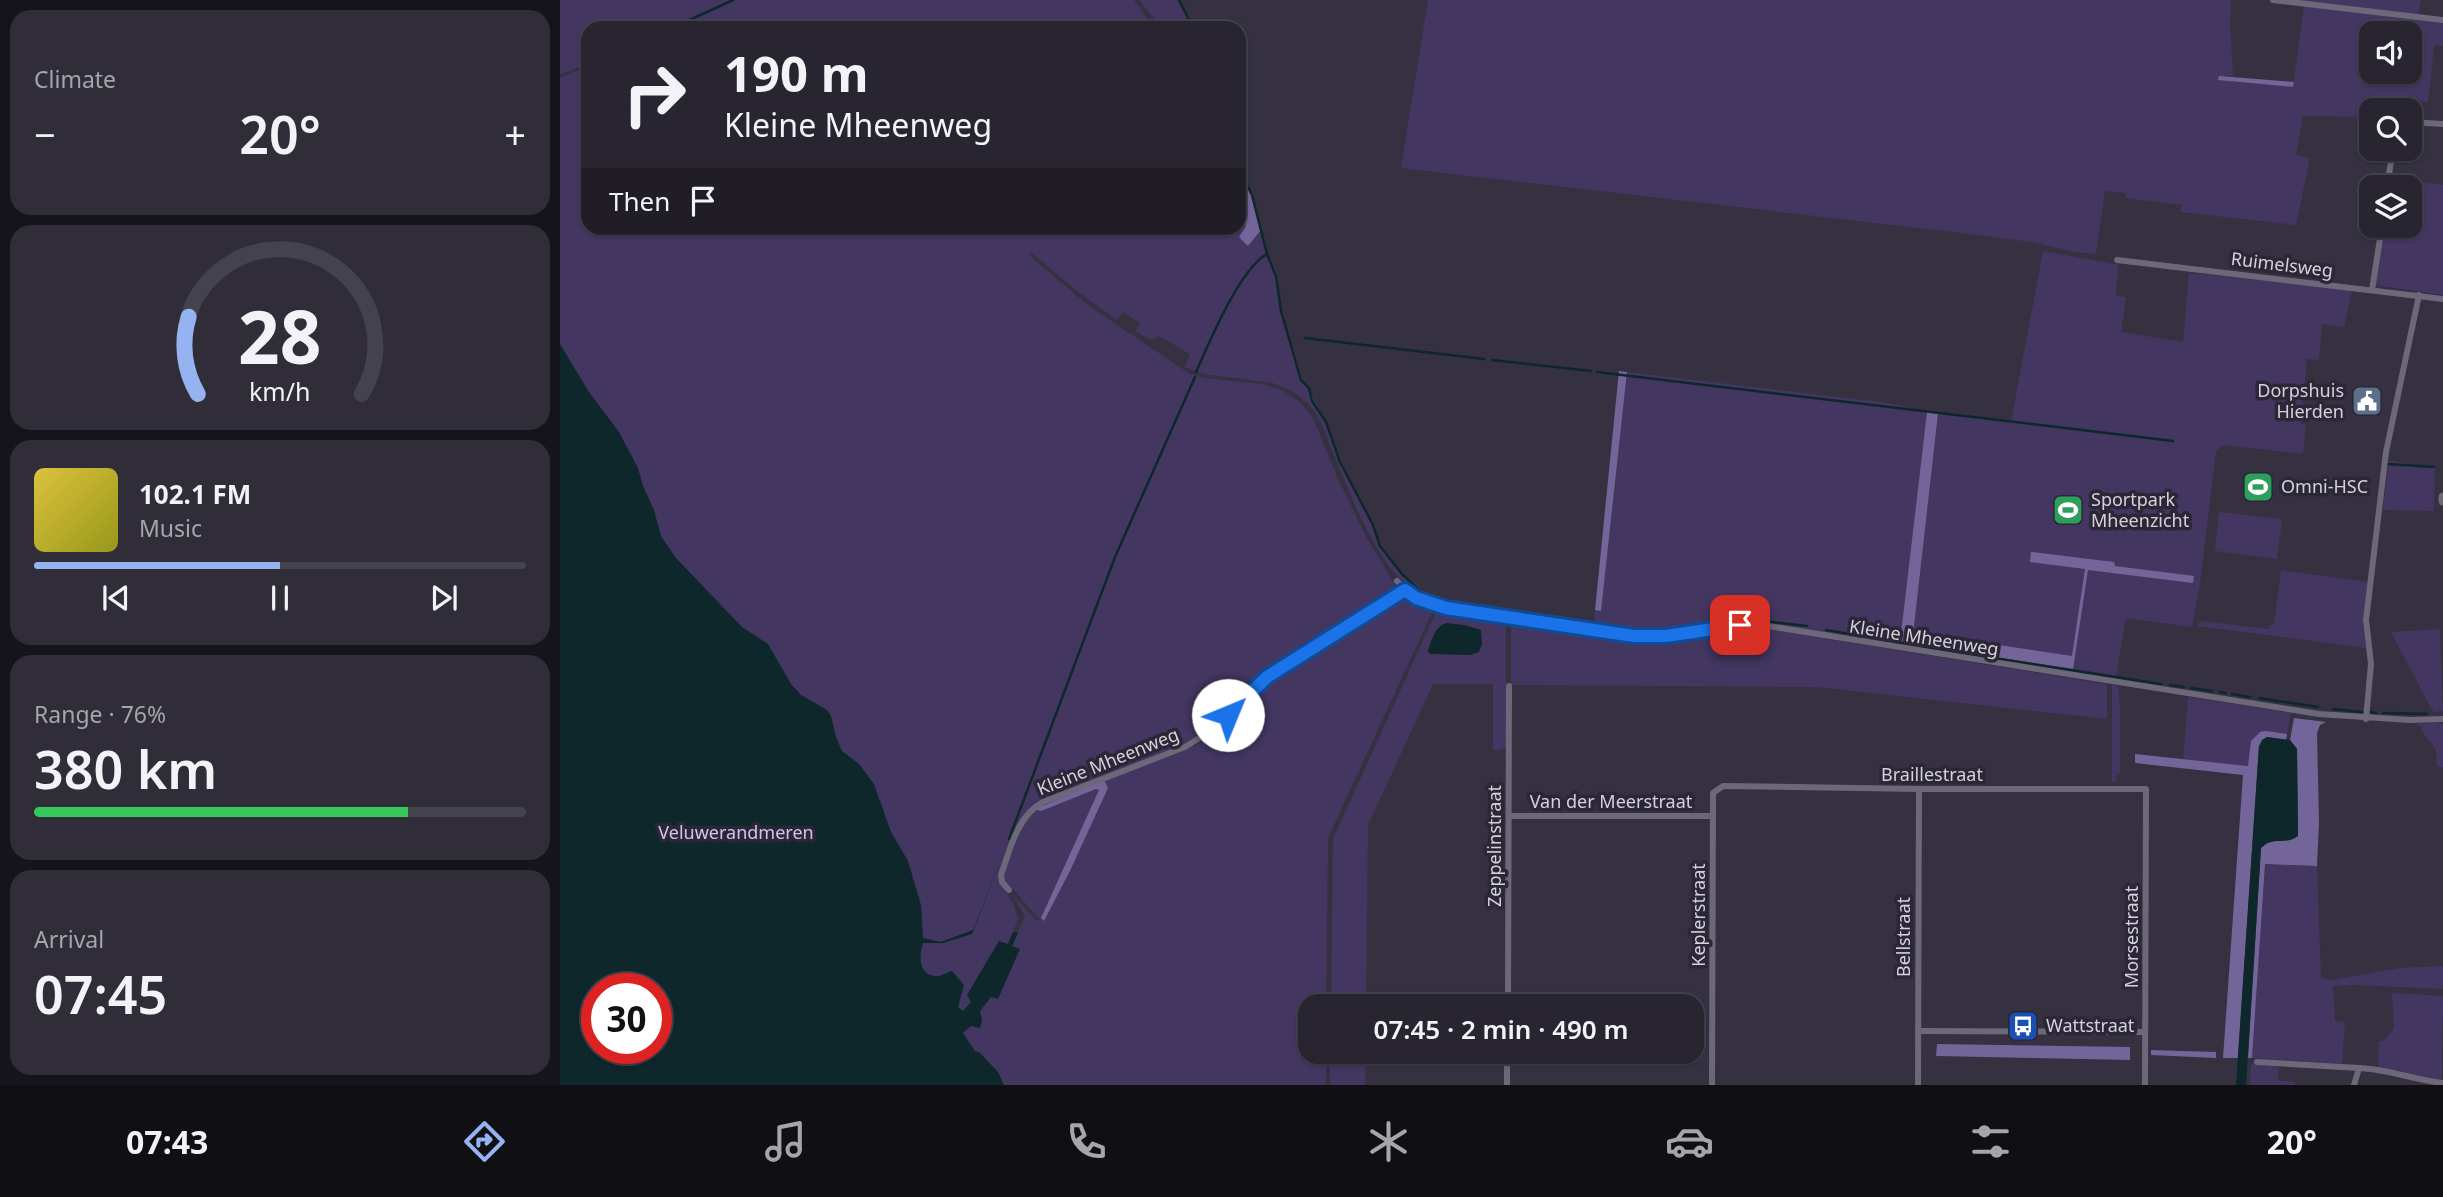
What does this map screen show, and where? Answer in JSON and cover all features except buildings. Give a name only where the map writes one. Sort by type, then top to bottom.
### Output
[{"type":"street","points":[[2273,0],[2443,20]]},
{"type":"street","points":[[2422,123],[2443,124]]},
{"type":"street","points":[[2372,290],[2380,238]]},
{"type":"street","name":"Ruimelsweg","points":[[2117,260],[2443,299]]},
{"type":"street","points":[[2366,719],[2371,664],[2366,620],[2386,452],[2419,295]]},
{"type":"street","name":"Kleine Mheenweg","points":[[1397,581],[1416,598],[1446,608],[1625,635],[1653,637],[1728,625],[1768,626],[2319,714],[2366,719],[2443,719]]},
{"type":"street","name":"Kleine Mheenweg","points":[[1009,890],[1001,876],[1020,826],[1032,808],[1198,740],[1214,729],[1267,677],[1405,590]]},
{"type":"street","name":"Zeppelinstraat","points":[[1508,686],[1508,994]]},
{"type":"street","name":"Braillestraat","points":[[1718,788],[2146,789]]},
{"type":"street","name":"Keplerstraat","points":[[1712,1085],[1713,793],[1718,788]]},
{"type":"street","name":"Bellstraat","points":[[1918,1085],[1919,789]]},
{"type":"street","name":"Morsestraat","points":[[2145,1085],[2146,789]]},
{"type":"street","name":"Van der Meerstraat","points":[[1509,816],[1713,816]]},
{"type":"street","points":[[1918,1031],[2145,1032]]},
{"type":"street","points":[[2257,1062],[2391,1071],[2443,1083]]},
{"type":"street","points":[[1507,1064],[1507,1085]]},
{"type":"street","points":[[2354,1085],[2359,1068]]},
{"type":"green space","points":[[560,0],[1134,0],[1149,21],[581,21],[581,66],[560,75]]},
{"type":"green space","points":[[1139,0],[1180,0],[1190,21],[1156,21]]},
{"type":"green space","points":[[1428,0],[2231,0],[2233,76],[2219,76],[2234,82],[2293,87],[2304,6],[2443,22],[2443,46],[2434,45],[2428,102],[2422,101],[2422,98],[2359,98],[2359,117],[2303,116],[2296,155],[2310,158],[2296,225],[2180,212],[2182,205],[2126,198],[2126,193],[2105,191],[2096,254],[1954,232],[1401,168]]},
{"type":"green space","points":[[2293,0],[2421,0],[2418,15]]},
{"type":"green space","points":[[581,69],[581,235],[1246,235],[1246,226],[1248,246],[1261,230],[1266,251],[1276,270],[1283,316],[1303,379],[1326,422],[1382,546],[1400,571],[1419,586],[1426,599],[1395,573],[1382,555],[1359,514],[1319,420],[1302,399],[1273,383],[1204,374],[1185,367],[1190,354],[1159,336],[1150,340],[1136,331],[1140,323],[1123,312],[1117,320],[1078,292],[1032,253],[1030,256],[1089,306],[1190,374],[1262,384],[1282,390],[1300,402],[1313,418],[1338,479],[1368,540],[1396,586],[1396,591],[1263,677],[1190,742],[1037,802],[1024,815],[998,879],[1013,903],[1018,919],[987,1003],[991,997],[998,998],[1019,949],[1012,946],[1025,916],[1012,894],[1037,921],[1040,920],[1002,877],[1025,820],[1035,809],[1097,789],[1099,791],[1041,918],[1044,921],[1108,788],[1104,780],[1182,752],[1203,741],[1268,679],[1381,606],[1403,597],[1434,608],[1328,838],[1326,994],[1298,994],[1298,1064],[1326,1064],[1326,1085],[560,1085],[560,78]]},
{"type":"green space","points":[[2422,183],[2443,185],[2443,295],[2375,285],[2382,238],[2422,238]]},
{"type":"green space","name":"Sportpark Mheenzicht","points":[[2043,251],[2118,265],[2116,296],[2126,297],[2121,332],[2183,342],[2189,273],[2352,290],[2344,327],[2322,324],[2319,360],[2307,359],[2301,424],[2306,425],[2303,454],[2223,445],[2216,451],[2192,627],[2126,618],[2116,676],[2073,669],[2074,657],[1926,634],[1923,646],[1912,644],[1938,414],[2011,422]]},
{"type":"green space","points":[[1627,372],[1888,403],[1927,412],[1900,642],[1859,640],[1768,623],[1748,622],[1681,632],[1636,634],[1594,627],[1595,610],[1601,610]]},
{"type":"green space","points":[[2389,461],[2435,467],[2434,511],[2383,510]]},
{"type":"green space","points":[[2219,512],[2282,519],[2277,559],[2215,551]]},
{"type":"green space","points":[[2281,570],[2368,582],[2363,622],[2366,648],[2197,626],[2200,621],[2269,629],[2270,625],[2274,625]]},
{"type":"green space","points":[[1442,610],[1503,619],[1506,622],[1506,746],[1501,750],[1493,750],[1493,684],[1433,684],[1368,825],[1366,994],[1331,994],[1333,839],[1436,612]]},
{"type":"green space","points":[[1520,622],[1603,636],[1653,640],[1737,629],[1765,629],[2105,684],[2107,719],[1817,687],[1511,685],[1511,629],[1513,624]]},
{"type":"green space","points":[[2440,629],[2443,710],[2436,713],[2391,632]]},
{"type":"green space","points":[[2112,685],[2118,686],[2120,707],[2120,773],[2117,773],[2116,781],[2112,783]]},
{"type":"green space","points":[[2188,697],[2291,713],[2287,734],[2260,732],[2251,742],[2249,766],[2183,759]]},
{"type":"green space","points":[[2436,722],[2443,724],[2443,767],[2437,767],[2436,750],[2422,727],[2417,725]]},
{"type":"green space","points":[[2265,864],[2317,866],[2321,978],[2333,980],[2399,968],[2443,966],[2443,989],[2333,986],[2335,1021],[2345,1022],[2342,1064],[2252,1058]]},
{"type":"green space","points":[[2392,993],[2443,996],[2442,1080],[2378,1067],[2379,1041],[2383,1041],[2394,1029]]},
{"type":"green space","points":[[1330,1064],[1366,1064],[1365,1085],[1330,1085]]},
{"type":"green space","points":[[2251,1064],[2278,1067],[2278,1081],[2295,1082],[2295,1085],[2250,1085]]},
{"type":"shaded area","points":[[2219,76],[2294,82],[2293,87],[2218,80]]},
{"type":"shaded area","points":[[1246,183],[1261,230],[1248,246],[1239,237],[1246,235]]},
{"type":"shaded area","name":"Veluwerandmeren","points":[[560,344],[589,392],[619,432],[638,468],[661,536],[676,558],[742,627],[768,644],[791,684],[801,695],[827,710],[842,751],[859,764],[874,784],[891,832],[908,861],[921,905],[923,938],[941,942],[973,930],[1007,845],[972,934],[943,943],[923,943],[921,953],[921,963],[929,975],[937,976],[952,971],[964,985],[958,1007],[963,1011],[971,1002],[967,995],[999,941],[1008,944],[1013,932],[1018,933],[1012,946],[1020,949],[998,999],[991,997],[980,1011],[980,1028],[971,1026],[963,1033],[975,1051],[998,1072],[1004,1085],[560,1085]]},
{"type":"shaded area","points":[[1619,371],[1627,372],[1601,611],[1595,610]]},
{"type":"shaded area","points":[[1927,412],[1938,414],[1912,644],[1900,642]]},
{"type":"shaded area","points":[[2031,552],[2114,562],[2115,566],[2194,576],[2193,583],[2088,570],[2073,669],[1923,646],[1925,634],[2072,656],[2085,569],[2030,562]]},
{"type":"shaded area","points":[[1447,623],[1481,630],[1482,644],[1479,652],[1470,655],[1430,654],[1428,651],[1434,634],[1439,627]]},
{"type":"shaded area","points":[[2294,718],[2326,722],[2320,725],[2317,733],[2317,866],[2265,864],[2252,1058],[2248,1058],[2261,848],[2269,841],[2298,836],[2297,749],[2290,740]]},
{"type":"shaded area","points":[[2260,732],[2287,734],[2286,740],[2267,737],[2259,746],[2238,1058],[2223,1058],[2243,775],[2135,763],[2135,754],[2248,766],[2251,741]]},
{"type":"shaded area","points":[[2267,737],[2290,740],[2297,749],[2298,836],[2271,842],[2261,848],[2246,1085],[2236,1085],[2259,746]]},
{"type":"shaded area","points":[[1104,780],[1108,788],[1044,921],[1041,918],[1099,790],[1041,811],[1035,809]]},
{"type":"shaded area","points":[[1937,1044],[2130,1047],[2130,1060],[1936,1056]]},
{"type":"shaded area","points":[[2151,1050],[2216,1052],[2216,1058],[2151,1055]]},
{"type":"waterway","points":[[687,21],[733,0]]},
{"type":"waterway","points":[[1179,0],[1190,21]]},
{"type":"waterway","points":[[1246,183],[1276,276],[1281,311],[1301,380],[1309,388],[1312,401],[1326,422],[1340,462],[1373,525],[1380,546],[1401,573],[1420,591],[1434,599]]},
{"type":"waterway","points":[[1196,372],[1236,290],[1256,262],[1267,254]]},
{"type":"waterway","points":[[1305,338],[1484,359]]},
{"type":"waterway","points":[[1492,360],[1591,371]]},
{"type":"waterway","points":[[1597,372],[2173,441]]},
{"type":"waterway","points":[[1009,839],[1115,557],[1195,377]]},
{"type":"waterway","points":[[2388,464],[2434,467]]},
{"type":"waterway","points":[[1443,600],[1466,604]]},
{"type":"waterway","points":[[1479,606],[1524,613]]},
{"type":"waterway","points":[[1532,614],[1594,625]]},
{"type":"waterway","points":[[1663,630],[1746,619],[1807,626]]},
{"type":"waterway","points":[[1604,625],[1645,631]]},
{"type":"waterway","points":[[1826,630],[1914,645]]},
{"type":"waterway","points":[[1923,647],[2161,684]]},
{"type":"waterway","points":[[2170,685],[2184,687]]},
{"type":"waterway","points":[[2191,688],[2212,691]]},
{"type":"waterway","points":[[2220,692],[2226,693]]},
{"type":"waterway","points":[[2232,694],[2250,697]]},
{"type":"waterway","points":[[2259,698],[2318,707]]},
{"type":"waterway","points":[[2333,709],[2362,712]]},
{"type":"waterway","points":[[2371,712],[2376,713]]},
{"type":"waterway","points":[[2383,713],[2427,714]]},
{"type":"place","name":"Dorpshuis Hierden","points":[[2367,401]]},
{"type":"place","name":"Omni-HSC","points":[[2258,487]]},
{"type":"place","name":"Sportpark Mheenzicht","points":[[2068,510]]},
{"type":"place","name":"Wattstraat","points":[[2023,1026]]},
{"type":"route","points":[[1228,715],[1267,677],[1405,590],[1416,598],[1446,608],[1634,636],[1666,636],[1740,625]]}]
